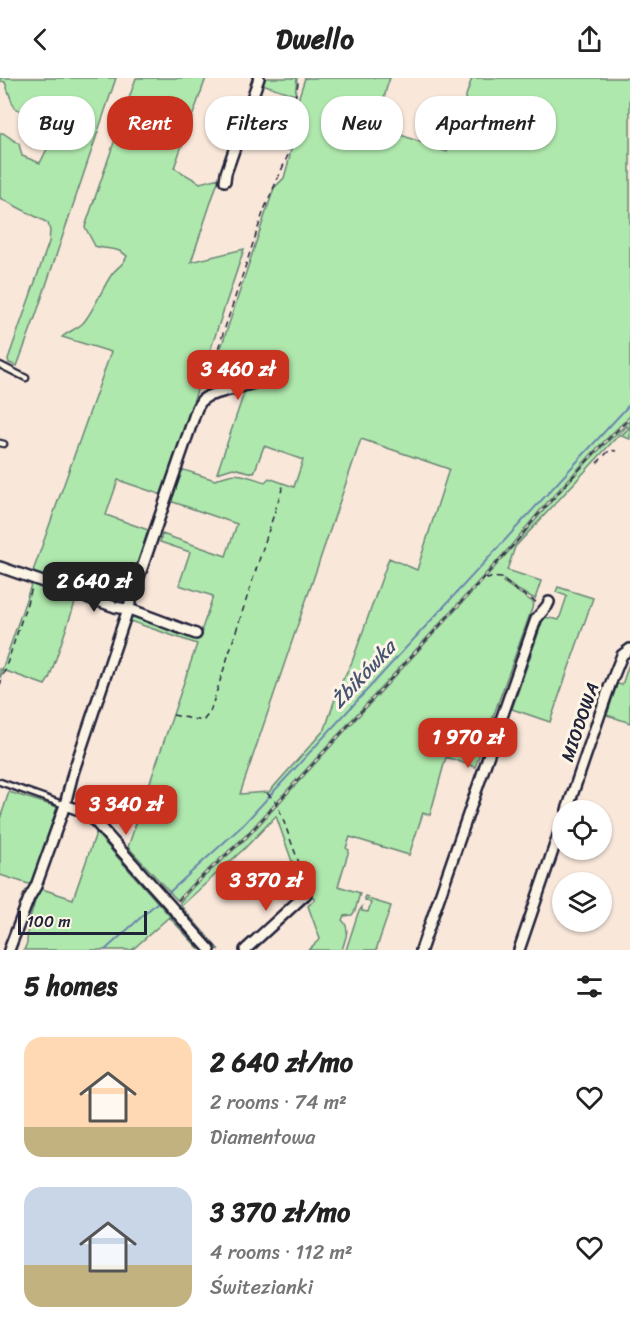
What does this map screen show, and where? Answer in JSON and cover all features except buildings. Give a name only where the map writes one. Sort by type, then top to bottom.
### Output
[{"type":"street","points":[[225,181],[259,78]]},
{"type":"street","points":[[9,950],[28,898],[36,886],[65,805],[73,773],[200,402],[211,394],[261,381]]},
{"type":"street","points":[[0,567],[196,634]]},
{"type":"street","points":[[421,950],[536,619],[549,602]]},
{"type":"street","name":"MIODOWA","points":[[570,800],[610,685],[622,655],[630,649]]},
{"type":"street","points":[[65,805],[92,818],[155,889],[173,905],[210,950]]},
{"type":"street","points":[[519,950],[552,853]]},
{"type":"street","points":[[244,950],[306,894]]},
{"type":"lane","points":[[0,366],[27,378]]},
{"type":"lane","points":[[0,782],[65,805]]},
{"type":"path","points":[[204,398],[204,392],[264,210],[288,155],[291,120],[299,78]]},
{"type":"path","points":[[173,905],[247,836],[518,540],[599,448],[630,418]]},
{"type":"path","points":[[597,463],[610,450],[616,451]]},
{"type":"path","points":[[173,715],[203,721],[210,712],[283,486]]},
{"type":"path","points":[[484,577],[501,578],[536,602]]},
{"type":"path","points":[[0,685],[35,579]]},
{"type":"path","points":[[267,793],[277,803],[308,887],[306,894]]},
{"type":"green space","points":[[0,78],[116,78],[110,96],[107,96],[107,105],[95,140],[95,96],[18,96],[18,110],[14,108],[5,82],[0,81]]},
{"type":"green space","points":[[136,78],[206,78],[193,115],[193,96],[130,96]]},
{"type":"green space","points":[[264,78],[297,78],[295,95],[262,84]]},
{"type":"green space","points":[[305,78],[390,78],[385,96],[321,96],[321,150],[403,150],[403,136],[415,140],[415,150],[447,152],[448,150],[556,150],[556,96],[466,96],[472,78],[630,78],[630,416],[542,508],[509,548],[246,835],[177,900],[128,847],[197,644],[130,621],[132,615],[135,614],[196,637],[202,629],[213,596],[179,585],[190,552],[160,542],[162,534],[226,556],[237,524],[170,501],[180,472],[184,470],[215,480],[235,474],[265,482],[269,478],[294,487],[303,460],[264,446],[254,473],[233,468],[217,473],[245,390],[263,385],[261,379],[212,391],[209,384],[274,188],[284,178],[291,150],[309,150],[309,96],[299,96]],"holes":[[[361,439],[449,469],[417,570],[389,558],[352,662],[339,687],[325,729],[269,792],[240,794]]]},
{"type":"green space","points":[[0,133],[18,143],[18,150],[20,150],[22,156],[40,163],[46,150],[92,150],[17,366],[9,363],[8,359],[49,242],[50,231],[48,223],[0,198]]},
{"type":"green space","points":[[111,150],[180,150],[174,168],[200,183],[219,178],[191,262],[244,249],[162,495],[118,480],[106,515],[148,530],[126,599],[115,603],[32,574],[111,352],[62,337],[80,326],[86,319],[108,280],[127,256],[116,250],[95,246],[85,227]]},
{"type":"green space","points":[[630,420],[630,439],[621,436],[629,428],[627,426],[515,547],[507,570],[541,581],[535,599],[504,580],[503,582],[534,603],[475,767],[446,757],[430,815],[423,813],[409,855],[350,837],[346,848],[349,850],[338,886],[360,893],[355,911],[352,915],[344,916],[342,920],[347,930],[342,950],[308,950],[320,939],[308,906],[315,899],[306,890],[302,890],[276,816],[245,848],[181,906],[219,950],[180,906],[180,902],[193,887],[248,837],[495,567],[572,478]]},
{"type":"green space","points":[[32,582],[77,597],[45,685],[3,670],[0,678],[0,669],[2,670]]},
{"type":"green space","points":[[558,587],[593,598],[550,722],[512,709],[544,617],[559,620],[567,596],[556,592]]},
{"type":"green space","points":[[630,661],[630,723],[607,715],[617,684],[622,685]]},
{"type":"green space","points":[[9,792],[57,807],[32,885],[0,875],[0,819]]},
{"type":"green space","points":[[96,833],[200,950],[169,917],[132,950],[24,950],[27,943],[28,925],[39,888],[73,899]]},
{"type":"green space","points":[[365,896],[391,906],[376,950],[346,950],[358,913],[362,907],[362,911],[368,912],[371,903],[365,900]]},
{"type":"waterway","name":"Żbikówka","points":[[164,897],[242,826],[630,404]]},
{"type":"waterway","name":"Żbikówka","points":[[105,950],[160,900]]}]
